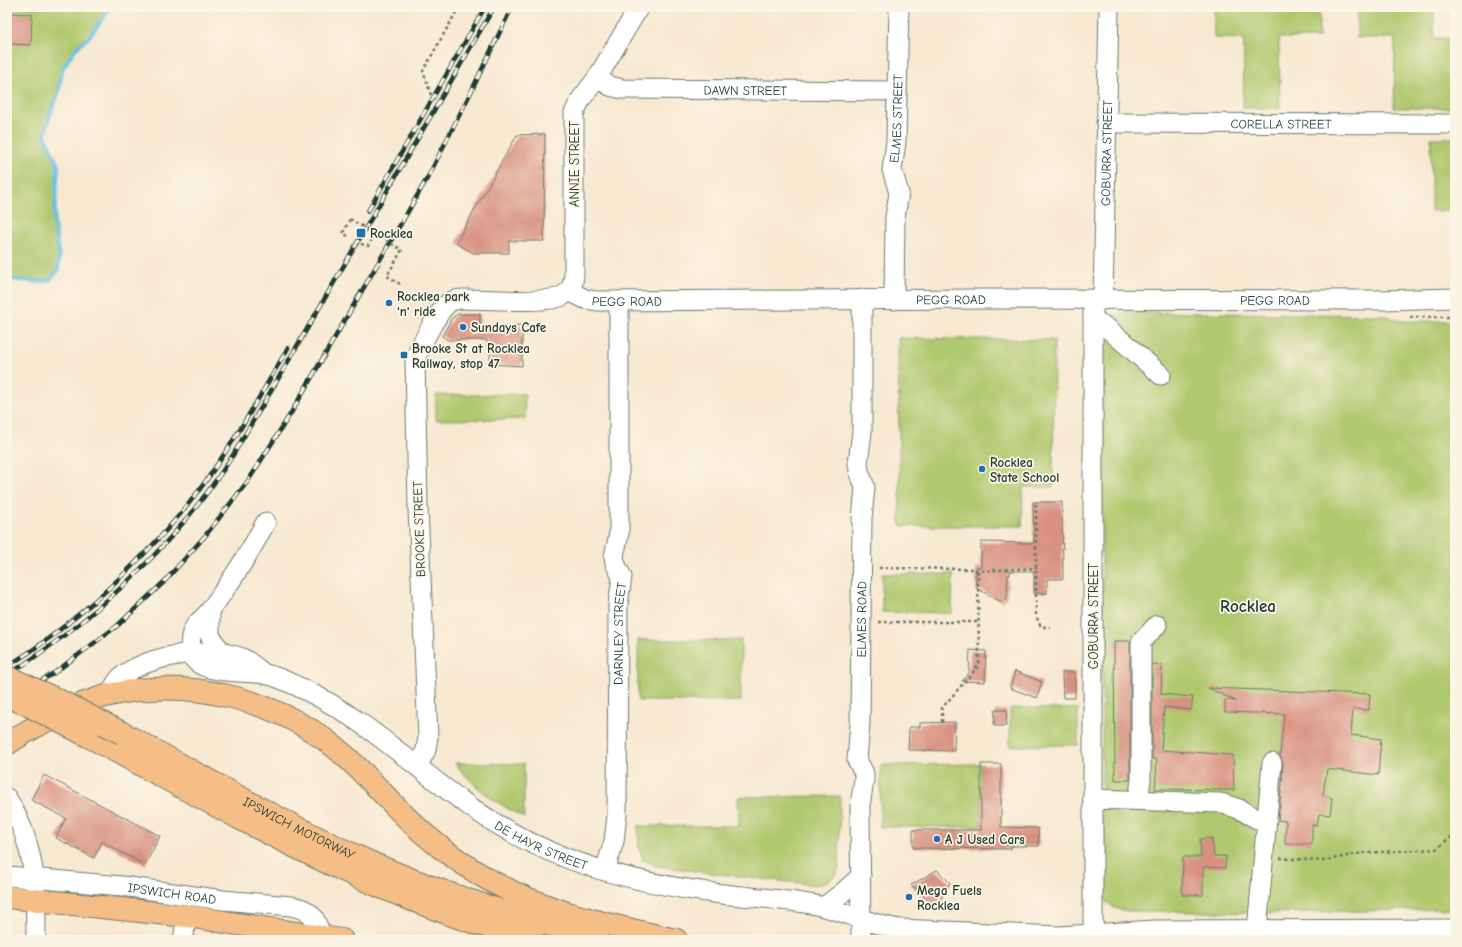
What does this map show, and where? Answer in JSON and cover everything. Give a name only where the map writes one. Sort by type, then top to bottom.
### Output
[{"type":"main road","name":"IPSWICH MOTORWAY","points":[[7,677],[56,699],[122,733],[300,829],[402,876],[502,912],[607,940]]},
{"type":"main road","points":[[7,744],[57,714],[83,703],[109,695],[147,689],[203,692],[251,703],[286,716],[327,741],[356,766],[422,832],[461,862],[489,880],[533,901],[573,916],[676,940]]},
{"type":"main road","name":"IPSWICH MOTORWAY","points":[[7,696],[30,706],[88,736],[299,849],[357,876],[424,904],[533,940]]},
{"type":"main road","name":"IPSWICH ROAD","points":[[7,897],[187,916],[287,935],[329,939]]},
{"type":"street","name":"ANNIE STREET","points":[[569,291],[574,276],[574,113],[581,99],[597,78],[639,7]]},
{"type":"street","name":"ELMES STREET","points":[[894,300],[895,217],[899,192],[892,170],[896,142],[899,7]]},
{"type":"street","name":"GOBURRA STREET","points":[[1093,933],[1093,319],[1098,300],[1106,123],[1109,7]]},
{"type":"street","name":"DAWN STREET","points":[[597,78],[610,86],[622,89],[896,91]]},
{"type":"street","name":"CORELLA STREET","points":[[1106,123],[1455,124]]},
{"type":"street","name":"PEGG ROAD","points":[[569,291],[590,300],[619,301],[1455,298]]},
{"type":"street","name":"BROOKE STREET","points":[[418,766],[426,750],[428,737],[415,364],[419,350],[443,308],[451,301],[464,299],[548,300],[562,296],[569,291]]},
{"type":"street","name":"ELMES ROAD","points":[[860,940],[860,806],[864,780],[857,757],[860,724],[862,519],[865,490],[858,463],[862,432],[862,299]]},
{"type":"street","name":"DARNLEY STREET","points":[[605,871],[614,841],[617,815],[618,605],[622,580],[621,574],[615,563],[614,556],[619,534],[619,301]]},
{"type":"street","points":[[1093,319],[1106,327],[1161,375]]},
{"type":"street","points":[[191,653],[193,630],[201,619],[210,611],[255,543],[266,522]]},
{"type":"street","points":[[210,611],[210,636],[223,654]]},
{"type":"street","points":[[1138,800],[1140,780],[1141,642],[1157,625]]},
{"type":"street","name":"DE HAYR STREET","points":[[191,653],[196,663],[201,666],[241,673],[263,673]]},
{"type":"street","name":"DE HAYR STREET","points":[[109,695],[120,677],[142,665],[167,656],[191,653],[223,654],[246,660],[263,673],[293,684],[334,706],[378,734],[468,806],[522,839],[560,856],[605,871],[698,891],[824,906],[861,918]]},
{"type":"street","points":[[1257,930],[1272,762]]},
{"type":"street","points":[[7,798],[18,817],[29,844],[35,878],[36,940]]},
{"type":"street","points":[[1093,799],[1221,803],[1239,809],[1266,824]]},
{"type":"street","name":"IPSWICH ROAD","points":[[7,876],[122,886],[223,900],[291,906],[303,909],[309,913],[329,939]]},
{"type":"street","points":[[824,906],[844,892],[861,876]]},
{"type":"street","points":[[183,940],[187,916]]},
{"type":"street","points":[[861,918],[900,928],[1045,936],[1155,930],[1455,929]]},
{"type":"path","points":[[431,95],[423,71],[459,7]]},
{"type":"path","points":[[348,236],[343,233],[350,219],[402,250],[387,276],[400,284]]},
{"type":"path","points":[[361,244],[368,246],[375,234]]},
{"type":"path","points":[[1036,504],[1036,616],[1041,627],[1050,627]]},
{"type":"path","points":[[879,568],[971,569],[978,571],[1037,568]]},
{"type":"path","points":[[942,722],[942,708],[979,665],[978,571]]},
{"type":"path","points":[[878,622],[979,622]]},
{"type":"path","points":[[1452,649],[1455,655]]},
{"type":"path","points":[[1263,858],[1322,861],[1363,853],[1436,849],[1455,834]]},
{"type":"green space","points":[[7,7],[111,7],[89,37],[76,48],[62,69],[59,91],[50,114],[45,136],[58,165],[54,223],[59,256],[58,271],[49,280],[7,279]]},
{"type":"green space","points":[[1214,7],[1319,7],[1319,38],[1279,38],[1280,108],[1243,108],[1244,39],[1214,38]]},
{"type":"green space","points":[[1357,7],[1434,7],[1434,38],[1455,38],[1455,108],[1394,108],[1395,38],[1357,38]]},
{"type":"green space","points":[[1431,138],[1455,138],[1455,211],[1431,211]]},
{"type":"green space","points":[[1123,312],[1382,315],[1402,321],[1455,321],[1455,909],[1269,913],[1128,911],[1112,907],[1102,895],[1102,331],[1109,318]]},
{"type":"green space","points":[[898,338],[1054,340],[1053,487],[1023,487],[1022,526],[900,526]]},
{"type":"green space","points":[[525,394],[525,419],[436,420],[436,395]]},
{"type":"green space","points":[[882,574],[953,574],[952,613],[882,612]]},
{"type":"green space","points":[[638,640],[741,640],[741,701],[638,701]]},
{"type":"green space","points":[[1010,708],[1078,709],[1078,745],[1010,746]]},
{"type":"green space","points":[[455,763],[524,764],[524,818],[478,788]]},
{"type":"green space","points":[[981,764],[981,827],[880,827],[881,765]]},
{"type":"green space","points":[[840,796],[839,869],[832,878],[819,884],[815,885],[658,866],[643,860],[639,848],[638,826],[739,826],[738,797]]},
{"type":"building","points":[[11,13],[32,14],[31,45],[10,44]]},
{"type":"building","points":[[545,134],[544,241],[509,241],[509,253],[473,253],[457,244],[458,239],[517,135]]},
{"type":"building","points":[[458,314],[480,314],[480,327],[522,325],[522,366],[490,364],[490,347],[487,347],[487,340],[448,340],[442,336],[452,318]]},
{"type":"building","points":[[1033,502],[1062,502],[1063,579],[1047,579],[1047,593],[1034,593],[1034,571],[1010,571],[1010,575],[1008,575],[1007,598],[1002,602],[976,588],[976,567],[981,567],[981,542],[1034,543]]},
{"type":"building","points":[[1114,641],[1130,641],[1130,780],[1115,780]]},
{"type":"building","points":[[970,650],[986,651],[985,682],[962,681],[969,673]]},
{"type":"building","points":[[1152,664],[1162,665],[1161,694],[1193,697],[1191,710],[1164,707],[1161,750],[1233,755],[1234,790],[1155,789],[1157,759],[1152,759]]},
{"type":"building","points":[[1015,671],[1042,682],[1037,698],[1010,688]]},
{"type":"building","points":[[1062,672],[1075,672],[1075,698],[1063,698]]},
{"type":"building","points":[[1208,688],[1370,694],[1369,710],[1353,709],[1351,735],[1381,739],[1378,775],[1327,769],[1323,795],[1332,798],[1330,815],[1319,814],[1317,825],[1312,825],[1312,844],[1285,844],[1286,821],[1278,820],[1282,784],[1283,764],[1280,755],[1284,714],[1225,712],[1225,700],[1236,701]]},
{"type":"building","points":[[995,710],[1007,710],[1006,726],[994,726]]},
{"type":"building","points":[[955,722],[954,751],[908,750],[909,727],[920,727],[920,723]]},
{"type":"building","points":[[981,764],[1001,764],[1001,827],[1038,828],[1039,846],[1011,846],[1011,849],[913,848],[913,830],[981,830]]},
{"type":"building","points":[[44,775],[160,836],[145,865],[102,842],[94,858],[56,838],[66,818],[31,800]]},
{"type":"building","points":[[1212,838],[1214,856],[1226,856],[1225,868],[1203,867],[1203,895],[1182,895],[1183,857],[1201,857],[1200,839]]},
{"type":"building","points":[[937,870],[950,883],[936,907],[911,885]]},
{"type":"waterway","points":[[7,279],[39,282],[49,280],[58,271],[59,256],[54,223],[58,165],[45,136],[50,114],[59,91],[62,69],[76,48],[89,37],[111,7]]},
{"type":"railway","points":[[368,211],[485,7]]},
{"type":"railway","points":[[7,675],[66,634],[136,574],[178,529],[216,480],[233,455],[264,403],[494,7]]},
{"type":"railway","points":[[7,701],[54,673],[117,626],[164,582],[205,536],[248,481],[291,413],[428,177],[512,7]]},
{"type":"railway","points":[[7,666],[18,660],[60,630],[90,605],[120,578],[162,535],[188,505],[224,455],[288,348]]},
{"type":"place","name":"Rocklea","points":[[361,233]]},
{"type":"place","name":"Rocklea park 'n' ride","points":[[389,303]]},
{"type":"place","name":"Sundays Cafe","points":[[463,327]]},
{"type":"place","name":"Brooke St at Rocklea Railway, stop 47","points":[[404,355]]},
{"type":"place","name":"Rocklea State School","points":[[982,469]]},
{"type":"place","name":"A J Used Cars","points":[[937,839]]},
{"type":"place","name":"Mega Fuels Rocklea","points":[[909,897]]},
{"type":"district","name":"Rocklea","points":[[1248,606]]}]
